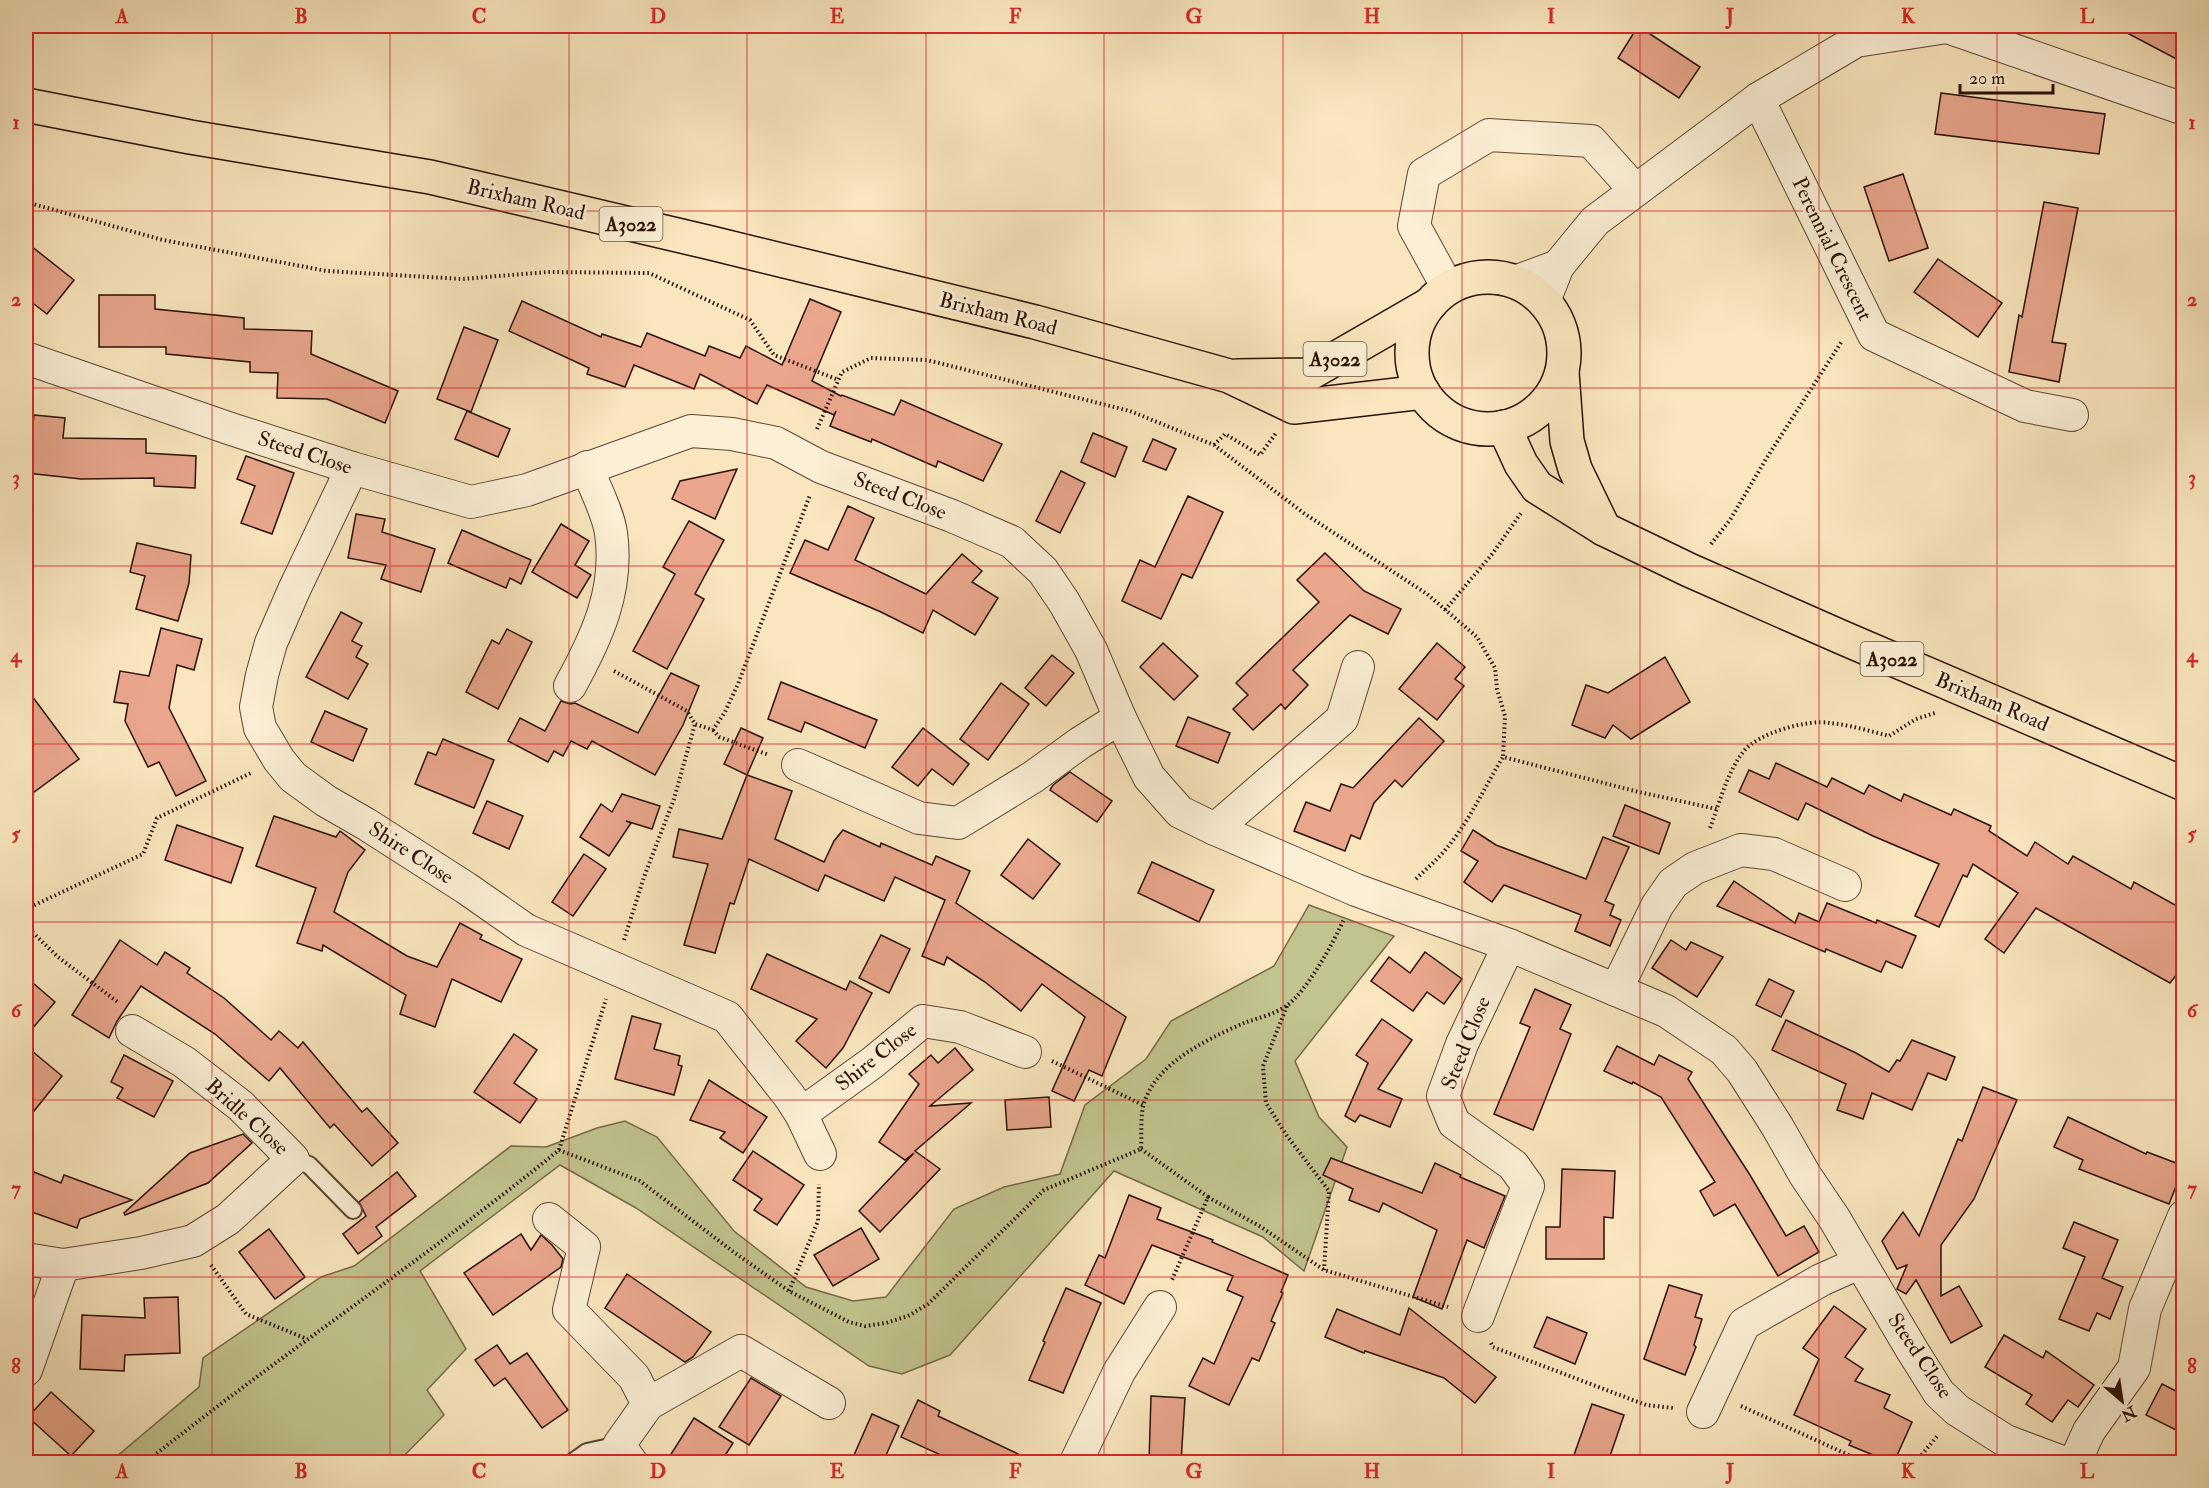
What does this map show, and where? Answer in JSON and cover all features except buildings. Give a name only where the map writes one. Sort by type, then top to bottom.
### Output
[{"type":"main road","name":"Brixham Road","points":[[26,105],[430,177],[1035,322],[1229,376],[1294,407],[1423,393]]},
{"type":"main road","name":"Brixham Road","points":[[1229,376],[1307,375],[1469,279],[1485,277],[1515,282],[1535,292],[1555,317],[1562,334],[1567,441],[1575,469],[1604,529]]},
{"type":"main road","name":"Brixham Road","points":[[1439,296],[1420,320],[1414,338],[1414,366],[1423,393],[1438,410],[1458,423],[1473,428],[1488,429],[1520,422],[1540,408],[1556,388],[1562,372]]},
{"type":"main road","name":"Brixham Road","points":[[1504,427],[1521,464],[1537,487],[1604,529],[1689,570],[2184,784]]},
{"type":"street","points":[[1544,302],[1558,266],[1594,221],[1758,99],[1856,41],[1947,27],[2184,109]]},
{"type":"street","name":"Perennial Crescent","points":[[1758,99],[1874,335],[2025,406],[2072,415]]},
{"type":"street","points":[[1439,296],[1414,226],[1424,174],[1489,135],[1591,141],[1635,190]]},
{"type":"street","points":[[1515,282],[1558,266]]},
{"type":"street","name":"Steed Close","points":[[26,358],[231,429],[352,468],[471,502],[527,490],[691,431],[732,434],[776,443],[821,466],[943,512],[1012,542],[1043,571],[1064,602],[1091,650],[1120,718],[1149,777],[1180,812],[1356,890],[1509,945],[1666,1011],[1724,1050],[1742,1071],[1772,1118],[1939,1393],[1958,1410],[2006,1441],[2062,1462]]},
{"type":"street","points":[[570,686],[587,656],[602,619],[613,575],[610,531],[587,467]]},
{"type":"street","name":"Shire Close","points":[[352,468],[294,590],[271,643],[262,675],[256,706],[260,728],[279,760],[293,777],[326,801],[366,824],[526,930],[727,1017],[790,1097],[801,1114],[820,1154]]},
{"type":"street","points":[[1215,829],[1342,719],[1358,667]]},
{"type":"street","points":[[798,765],[919,818],[958,823],[1033,777],[1080,742],[1120,718]]},
{"type":"street","points":[[1616,990],[1657,906],[1673,883],[1695,868],[1741,850],[1774,854],[1845,885]]},
{"type":"street","name":"Steed Close","points":[[1478,1316],[1528,1186],[1513,1165],[1454,1123],[1443,1096],[1462,1044],[1509,945]]},
{"type":"street","name":"Shire Close","points":[[801,1114],[872,1063],[923,1021],[960,1028],[1025,1052]]},
{"type":"street","name":"Bridle Close","points":[[26,1259],[63,1265],[141,1253],[192,1241],[228,1218],[292,1159],[241,1106],[184,1062],[132,1031]]},
{"type":"street","points":[[2074,1462],[2090,1431],[2134,1368],[2145,1309],[2184,1216]]},
{"type":"street","points":[[549,1219],[584,1247],[569,1310],[634,1377],[648,1404]]},
{"type":"street","points":[[1703,1412],[1744,1324],[1821,1280],[1859,1263]]},
{"type":"street","points":[[26,1370],[63,1265]]},
{"type":"street","points":[[1076,1462],[1119,1372],[1160,1307]]},
{"type":"street","points":[[625,1454],[648,1404],[741,1351],[830,1403]]},
{"type":"lane","points":[[292,1159],[309,1165],[353,1210]]},
{"type":"lane","points":[[573,1462],[587,1452],[625,1454]]},
{"type":"path","points":[[26,202],[163,240],[327,271],[462,279],[548,272],[649,273],[750,320],[774,355],[839,380]]},
{"type":"path","points":[[1689,570],[1730,520],[1766,459],[1862,310]]},
{"type":"path","points":[[712,730],[725,712],[738,684],[821,466],[813,440],[842,372],[871,358],[927,360],[1130,411],[1214,445],[1305,514],[1427,594],[1477,637],[1495,668],[1497,689],[1505,716],[1503,757],[1486,783],[1472,812],[1446,849],[1392,902]]},
{"type":"path","points":[[1445,610],[1493,553]]},
{"type":"path","points":[[587,656],[687,711],[695,724],[712,730],[719,737],[798,765]]},
{"type":"path","points":[[1695,868],[1728,779],[1743,752],[1755,740],[1782,729],[1827,722],[1889,736],[1916,719],[1943,711]]},
{"type":"path","points":[[1503,757],[1639,792],[1717,809]]},
{"type":"path","points":[[26,909],[142,854],[157,818],[279,760]]},
{"type":"path","points":[[1324,1270],[1329,1191],[1287,1136],[1266,1102],[1263,1065],[1287,1005],[1304,986],[1337,936],[1356,890]]},
{"type":"path","points":[[26,926],[58,957],[121,1005],[132,1031]]},
{"type":"path","points":[[1141,1149],[1143,1105],[1151,1086],[1176,1061],[1204,1040],[1287,1005]]},
{"type":"path","points":[[1025,1052],[1058,1063],[1143,1105]]},
{"type":"path","points":[[1141,1149],[1208,1197],[1261,1227],[1324,1270],[1478,1316],[1493,1347],[1646,1405],[1703,1412],[1743,1406],[1864,1462]]},
{"type":"path","points":[[146,1462],[214,1408],[511,1189],[559,1150],[639,1181],[789,1291],[849,1322],[864,1326],[908,1316],[928,1304],[1044,1190],[1141,1149]]},
{"type":"path","points":[[789,1291],[818,1221],[820,1154]]},
{"type":"path","points":[[1160,1307],[1208,1197]]},
{"type":"path","points":[[192,1241],[246,1314],[307,1339]]},
{"type":"green space","points":[[1309,905],[1394,936],[1295,1061],[1319,1117],[1347,1147],[1304,1271],[1263,1237],[1114,1171],[950,1355],[902,1374],[869,1366],[636,1208],[560,1165],[420,1271],[466,1349],[427,1390],[444,1415],[398,1462],[110,1462],[199,1387],[203,1358],[321,1277],[354,1266],[511,1146],[546,1147],[597,1128],[625,1121],[657,1137],[734,1231],[806,1287],[853,1301],[886,1297],[954,1209],[1004,1187],[1060,1174],[1085,1105],[1146,1059],[1171,1021],[1274,966]]}]
